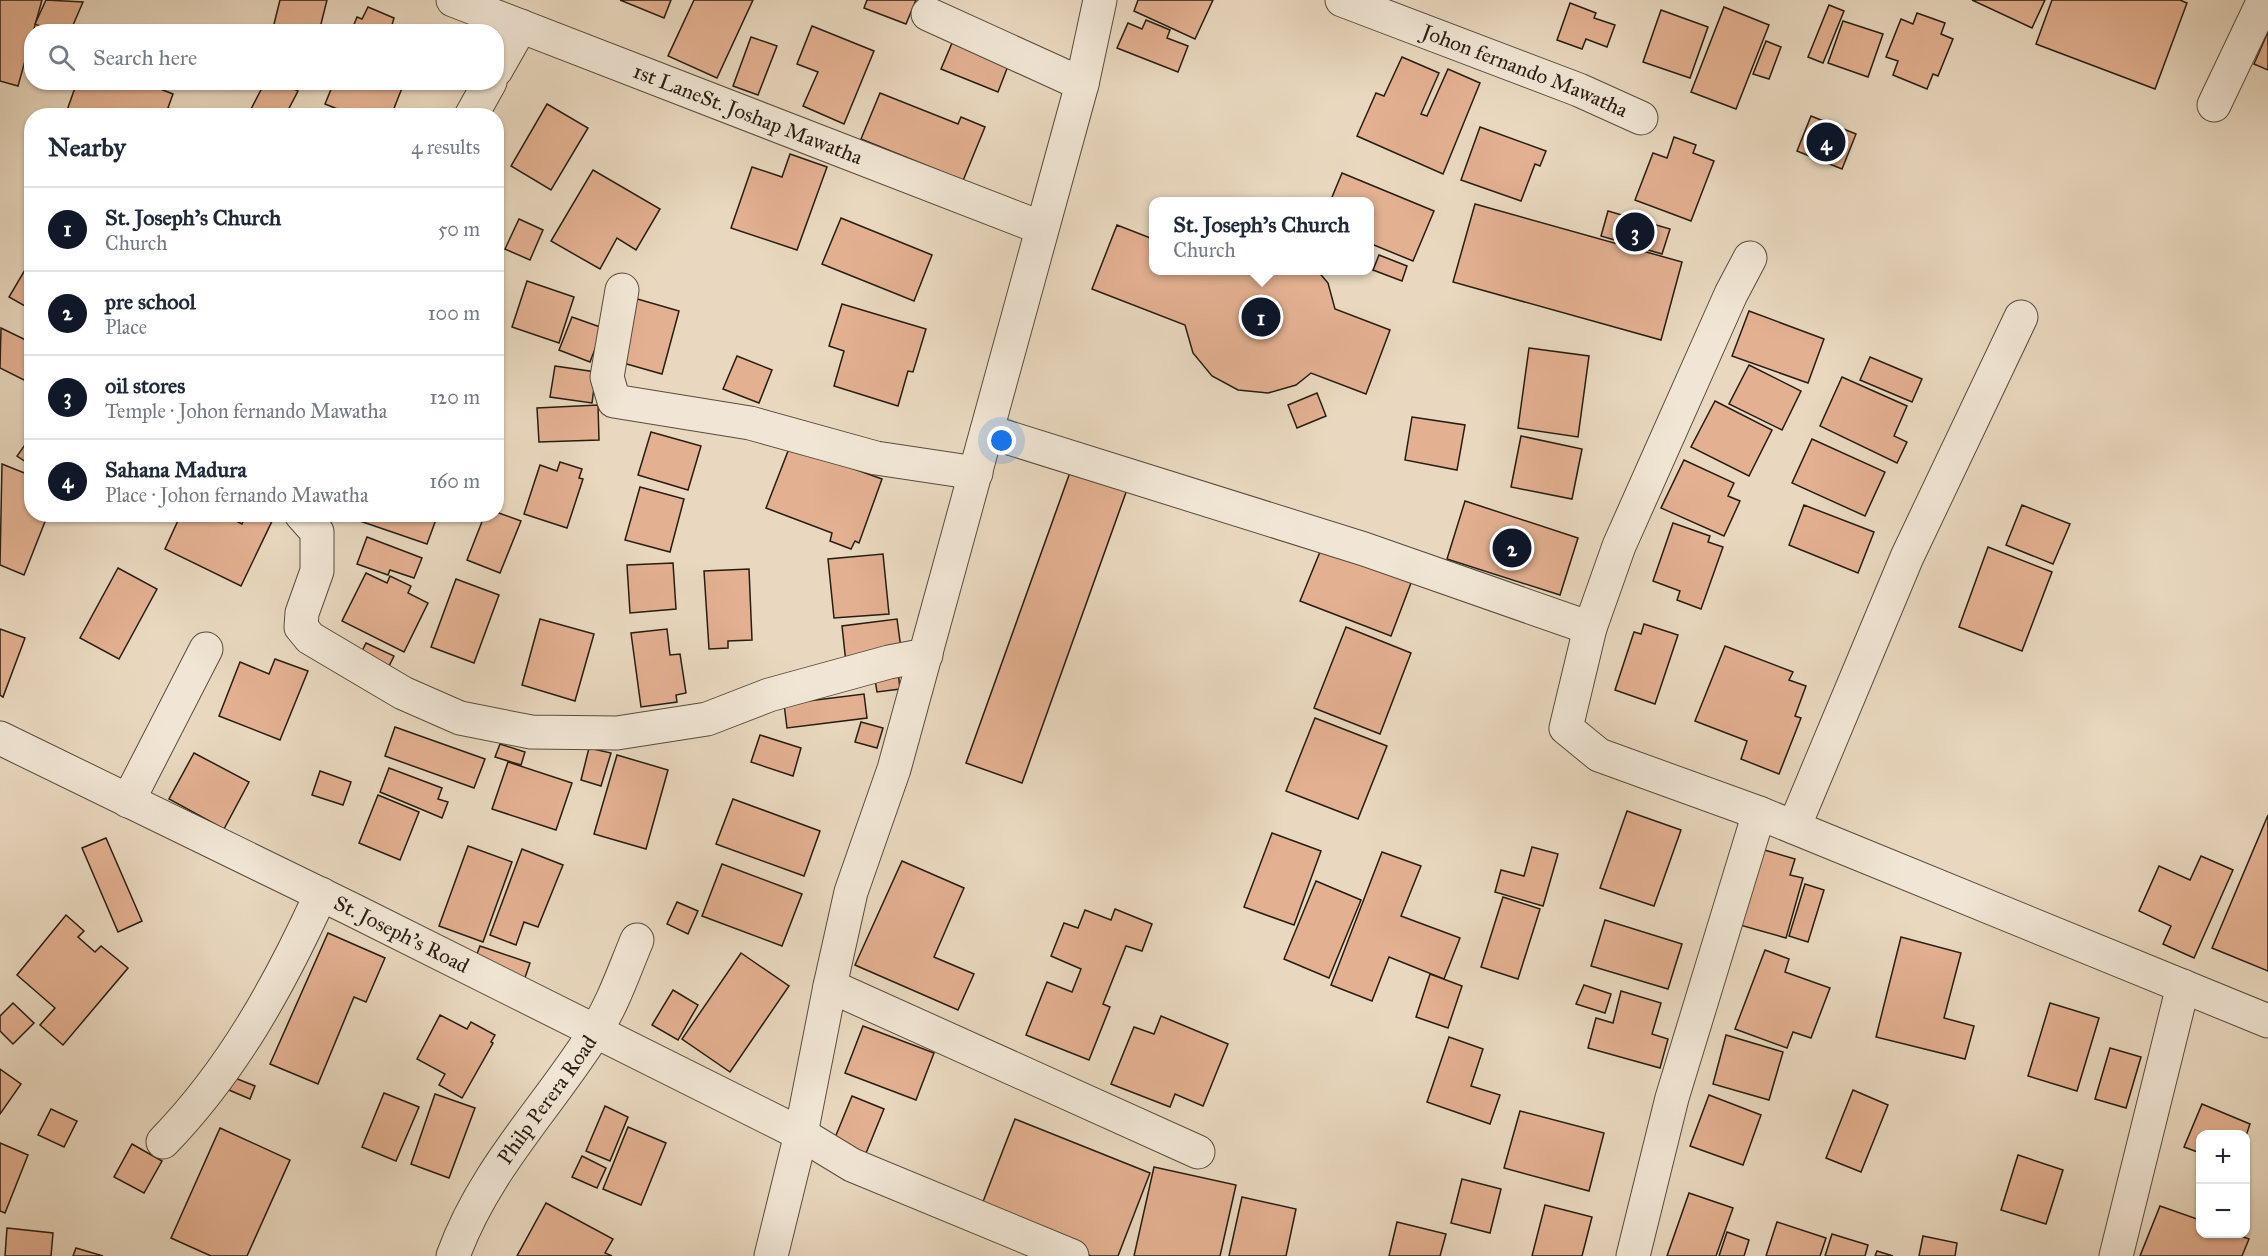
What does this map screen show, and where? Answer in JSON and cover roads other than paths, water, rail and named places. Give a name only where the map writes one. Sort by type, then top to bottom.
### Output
[{"type":"street","name":"1st LaneSt. Joshap Mawatha","points":[[453,0],[1042,228]]},
{"type":"street","points":[[771,1256],[801,1134],[851,892],[894,769],[926,655],[1082,84],[1100,0]]},
{"type":"street","name":"Johon fernando Mawatha","points":[[1342,0],[1579,90],[1641,118]]},
{"type":"street","points":[[2214,105],[2264,0]]},
{"type":"street","points":[[928,14],[1082,84]]},
{"type":"street","points":[[504,56],[521,26]]},
{"type":"street","points":[[475,108],[486,90]]},
{"type":"street","points":[[1750,258],[1731,294],[1619,546],[1590,628],[1566,728],[1599,755],[1759,813],[2268,1021]]},
{"type":"street","points":[[621,290],[607,377],[614,401],[750,423],[876,459],[976,473]]},
{"type":"street","points":[[1794,827],[1907,557],[2021,317]]},
{"type":"street","points":[[987,431],[1364,549],[1590,628]]},
{"type":"street","points":[[314,522],[316,571],[302,614],[301,627],[310,638],[403,693],[460,718],[531,732],[617,733],[707,718],[769,695],[889,662],[926,655]]},
{"type":"street","points":[[128,801],[206,649]]},
{"type":"street","name":"St. Joseph's Road","points":[[0,738],[596,1031],[801,1134],[852,1164],[1072,1256]]},
{"type":"street","points":[[1633,1256],[1672,1098],[1759,813]]},
{"type":"street","points":[[164,1142],[194,1110],[269,1001],[321,894]]},
{"type":"street","name":"Philp Perera Road","points":[[453,1256],[465,1222],[481,1191],[596,1031],[637,940]]},
{"type":"street","points":[[830,986],[1198,1152]]},
{"type":"street","points":[[2116,1256],[2182,986]]},
{"type":"place","name":"Sahana Madura","points":[[1826,142]]},
{"type":"place","name":"oil stores","points":[[1635,232]]},
{"type":"place","name":"St. Joseph's Church","points":[[1261,317]]},
{"type":"place","name":"pre school","points":[[1512,548]]}]
